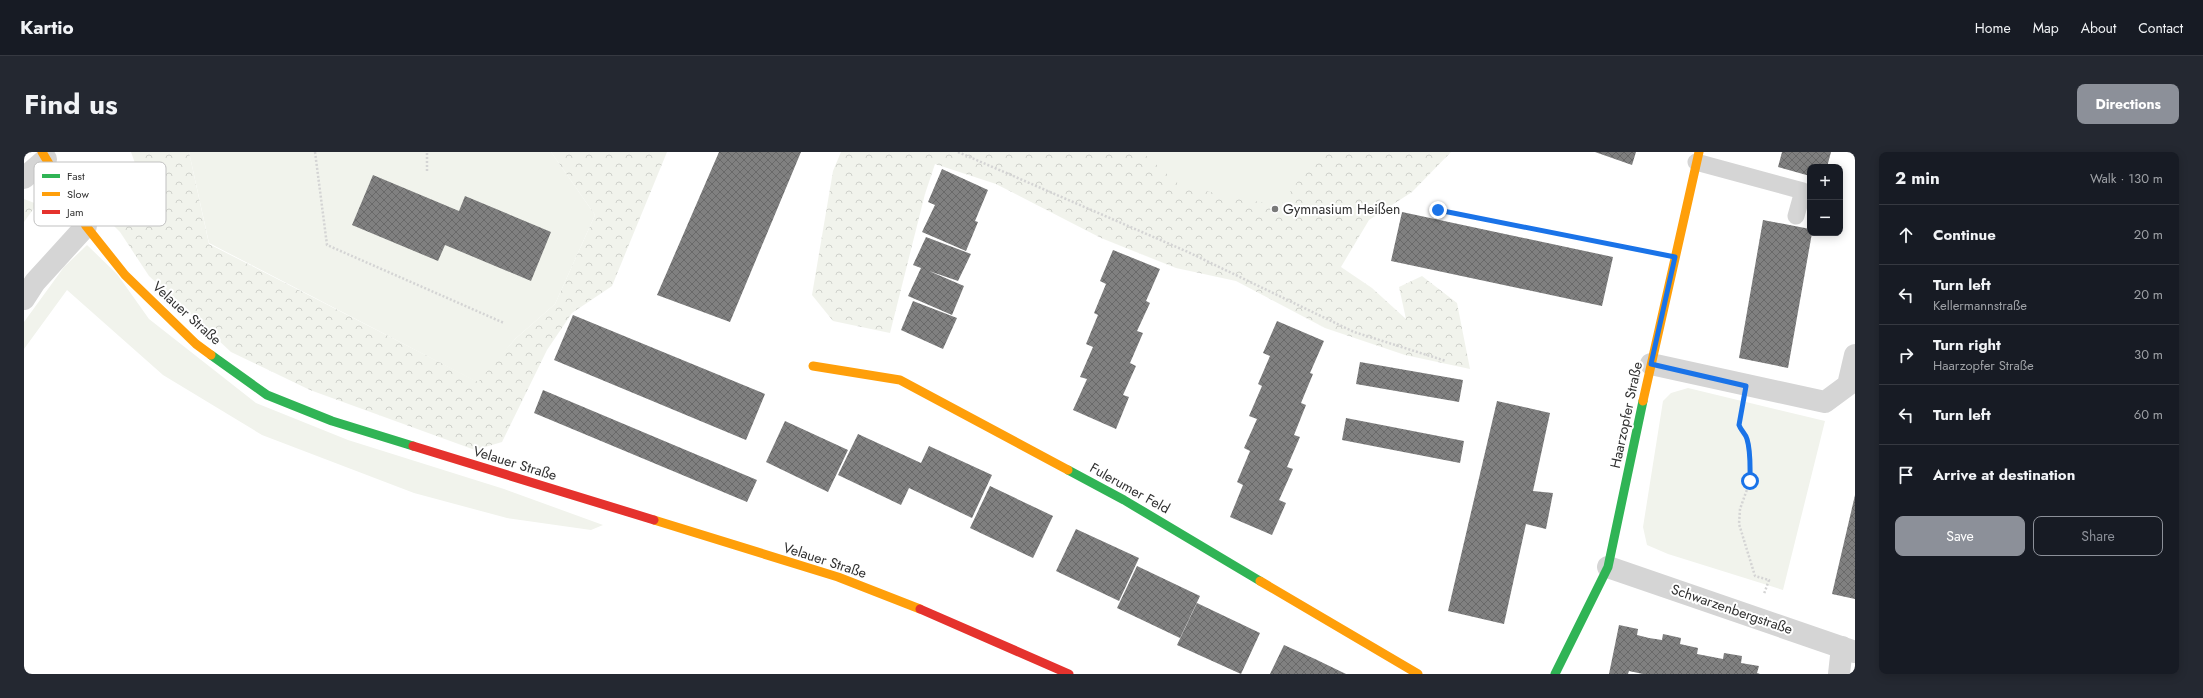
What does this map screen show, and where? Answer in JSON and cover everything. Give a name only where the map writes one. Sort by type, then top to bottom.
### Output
[{"type":"street","name":"Haarzopfer Straße","points":[[1555,674],[1608,567],[1697,157]]},
{"type":"street","points":[[24,178],[34,166]]},
{"type":"street","points":[[24,299],[35,282],[86,226]]},
{"type":"street","name":"Velauer Straße","points":[[86,226],[125,275],[196,344],[267,395],[340,423],[838,577],[947,619],[1069,674]]},
{"type":"street","points":[[1651,364],[1746,386],[1825,402],[1848,385],[1855,355]]},
{"type":"street","name":"Fulerumer Feld","points":[[813,366],[900,380],[933,396],[1124,500],[1418,674]]},
{"type":"street","name":"Schwarzenbergstraße","points":[[1608,567],[1848,649]]},
{"type":"street","points":[[1839,674],[1848,649]]},
{"type":"lane","points":[[1697,157],[1803,190],[1796,216]]},
{"type":"path","points":[[315,152],[327,245],[504,323]]},
{"type":"path","points":[[426,171],[427,152]]},
{"type":"path","points":[[958,152],[1188,252],[1354,332],[1446,361]]},
{"type":"path","points":[[1438,210],[1675,257]]},
{"type":"path","points":[[1746,386],[1739,425],[1741,431],[1747,437],[1750,459],[1750,481],[1740,509],[1739,524],[1755,576],[1768,580],[1757,618]]},
{"type":"green space","points":[[131,152],[189,152],[209,244],[478,382],[515,339],[555,304],[595,215],[551,152],[667,152],[612,286],[572,313],[547,350],[502,442],[475,450],[310,390],[231,352],[149,276],[120,232],[114,226],[166,226],[166,162],[135,162]]},
{"type":"green space","points":[[189,152],[551,152],[595,215],[555,304],[515,339],[479,383],[209,243]]},
{"type":"green space","points":[[841,152],[1142,152],[1181,186],[1280,206],[1311,163],[1323,152],[1451,152],[1412,192],[1369,220],[1341,267],[1372,288],[1406,319],[1399,287],[1422,276],[1457,303],[1470,369],[1405,355],[1325,328],[1236,281],[1176,268],[1101,238],[996,184],[935,164],[925,194],[890,333],[833,321],[812,295],[833,171]]},
{"type":"green space","name":"Gymnasium Heißen","points":[[1057,152],[1358,152],[1310,264]]},
{"type":"green space","points":[[24,199],[34,203],[34,208],[24,222]]},
{"type":"green space","points":[[87,245],[117,274],[149,319],[256,403],[348,440],[504,489],[603,525],[591,530],[507,518],[414,493],[262,435],[163,375],[67,290],[24,349],[24,322],[64,267]]},
{"type":"green space","points":[[1688,388],[1825,421],[1783,590],[1668,554],[1647,545],[1643,527],[1663,401],[1671,393]]},
{"type":"building","points":[[719,152],[801,152],[730,322],[657,295]]},
{"type":"building","points":[[1595,152],[1636,152],[1632,165]]},
{"type":"building","points":[[1782,152],[1831,152],[1828,164],[1807,164],[1807,175],[1778,167]]},
{"type":"building","points":[[942,169],[988,190],[975,221],[978,222],[966,251],[922,232],[935,205],[928,202]]},
{"type":"building","points":[[373,175],[459,211],[465,196],[551,232],[531,281],[445,245],[438,261],[352,225]]},
{"type":"building","points":[[1402,212],[1613,257],[1602,306],[1391,261]]},
{"type":"building","points":[[1763,220],[1807,228],[1807,236],[1811,236],[1788,368],[1739,358]]},
{"type":"building","points":[[926,237],[971,254],[958,281],[929,271],[964,286],[952,315],[908,296],[921,268],[913,265]]},
{"type":"building","points":[[1113,250],[1160,269],[1146,301],[1150,303],[1137,331],[1143,333],[1130,363],[1136,366],[1123,395],[1129,397],[1116,429],[1073,410],[1087,379],[1080,377],[1093,347],[1086,344],[1098,315],[1094,313],[1106,284],[1100,281]]},
{"type":"building","points":[[913,301],[957,318],[943,349],[901,330]]},
{"type":"building","points":[[573,315],[765,394],[746,440],[554,360]]},
{"type":"building","points":[[1277,321],[1324,341],[1310,373],[1313,374],[1301,403],[1306,405],[1294,435],[1300,437],[1287,467],[1293,469],[1279,500],[1286,503],[1272,535],[1230,517],[1243,485],[1237,482],[1250,451],[1244,448],[1257,419],[1249,416],[1262,386],[1258,384],[1270,356],[1263,353]]},
{"type":"building","points":[[1360,362],[1463,380],[1459,402],[1356,384]]},
{"type":"building","points":[[543,390],[757,480],[747,502],[534,413]]},
{"type":"building","points":[[1497,401],[1550,413],[1533,491],[1553,493],[1546,529],[1526,524],[1504,624],[1448,611]]},
{"type":"building","points":[[1346,418],[1464,441],[1460,463],[1342,440]]},
{"type":"building","points":[[785,421],[848,450],[828,492],[766,462]]},
{"type":"building","points":[[858,434],[921,463],[929,446],[992,475],[972,518],[909,488],[901,505],[838,475]]},
{"type":"building","points":[[990,486],[1053,516],[1033,558],[970,528]]},
{"type":"building","points":[[1855,495],[1855,599],[1832,594]]},
{"type":"building","points":[[1076,529],[1139,558],[1119,601],[1056,571]]},
{"type":"building","points":[[1137,566],[1200,596],[1180,638],[1117,608]]},
{"type":"building","points":[[1197,603],[1260,633],[1241,674],[1177,645]]},
{"type":"building","points":[[1619,625],[1638,629],[1637,635],[1649,638],[1662,640],[1663,634],[1681,638],[1680,644],[1698,648],[1697,654],[1723,659],[1724,653],[1742,656],[1741,663],[1759,666],[1757,673],[1760,674],[1643,674],[1629,671],[1628,674],[1609,674]]},
{"type":"building","points":[[1284,645],[1315,659],[1346,674],[1270,674]]},
{"type":"traffic: fast","points":[[211,355],[267,395],[332,421],[413,446]]},
{"type":"traffic: fast","points":[[1555,674],[1608,567],[1643,401]]},
{"type":"traffic: fast","points":[[1068,470],[1124,500],[1260,581]]},
{"type":"traffic: slow","points":[[42,152],[48,162]]},
{"type":"traffic: slow","points":[[1643,401],[1699,152]]},
{"type":"traffic: slow","points":[[86,226],[125,275],[196,344],[211,355]]},
{"type":"traffic: slow","points":[[813,366],[900,380],[1068,470]]},
{"type":"traffic: slow","points":[[654,520],[838,577],[920,609]]},
{"type":"traffic: slow","points":[[1260,581],[1418,674]]},
{"type":"traffic: jam","points":[[413,446],[654,520]]},
{"type":"traffic: jam","points":[[920,609],[1069,674]]},
{"type":"place","name":"Gymnasium Heißen","points":[[1275,209]]},
{"type":"route","points":[[1438,210],[1675,257],[1651,364],[1746,386],[1739,425],[1741,431],[1747,437],[1750,459],[1750,481]]}]
